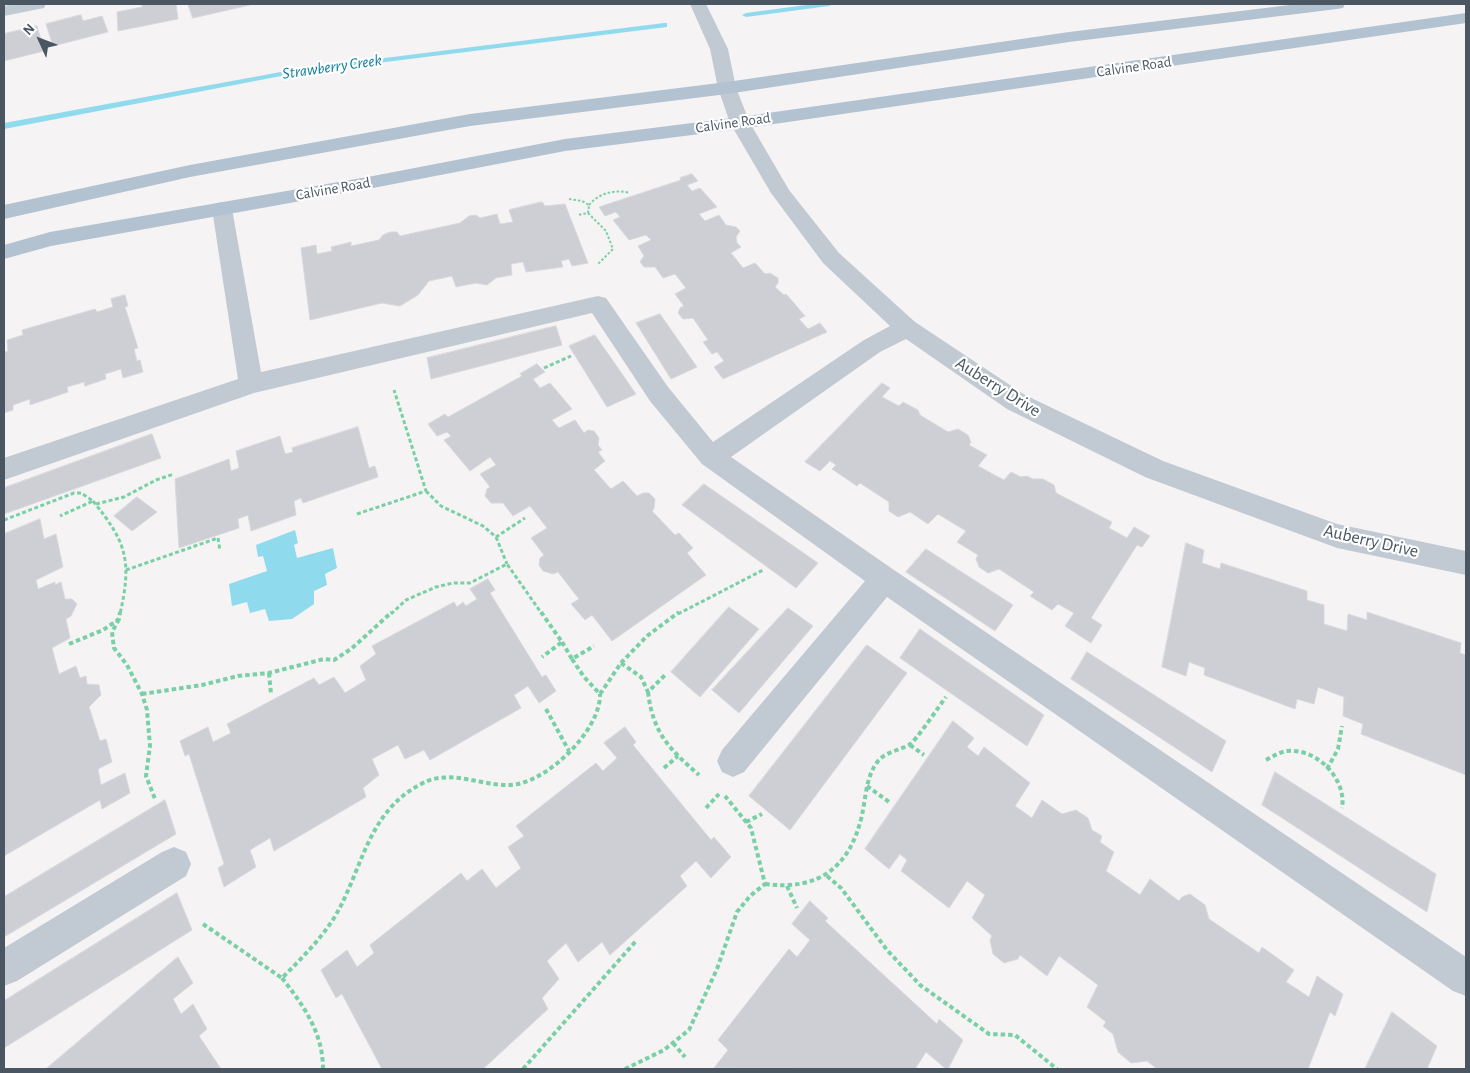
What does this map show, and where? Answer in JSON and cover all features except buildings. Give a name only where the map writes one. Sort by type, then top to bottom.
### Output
[{"type":"main road","name":"Calvine Road","points":[[4,212],[49,200],[190,171],[470,120],[727,88],[1069,37],[1338,4]]},
{"type":"main road","name":"Calvine Road","points":[[4,252],[50,239],[565,145],[740,123],[1466,18]]},
{"type":"street","points":[[4,11],[38,4]]},
{"type":"street","name":"Auberry Drive","points":[[698,4],[719,49],[727,88],[740,123],[781,193],[830,258],[907,328],[1016,402],[1154,469],[1337,536],[1466,563]]},
{"type":"street","points":[[222,209],[251,384]]},
{"type":"street","points":[[4,468],[251,384],[598,304],[659,394],[711,457],[884,579],[1466,978]]},
{"type":"street","points":[[711,457],[872,346],[907,328]]},
{"type":"street","points":[[733,761],[884,579]]},
{"type":"street","points":[[4,968],[174,864]]},
{"type":"path","points":[[588,213],[589,205],[592,201],[613,192],[624,191],[630,193]]},
{"type":"path","points":[[569,199],[582,201],[589,205]]},
{"type":"path","points":[[577,215],[588,213]]},
{"type":"path","points":[[588,213],[606,231],[613,250],[598,264]]},
{"type":"path","points":[[544,368],[571,356]]},
{"type":"path","points":[[394,390],[426,491],[440,506],[483,526],[496,537],[507,564],[562,642],[584,677],[600,694]]},
{"type":"path","points":[[60,516],[94,503],[124,497],[156,480],[174,474]]},
{"type":"path","points":[[357,514],[426,491]]},
{"type":"path","points":[[4,520],[81,493],[94,503],[117,536],[125,552],[127,586],[119,619],[112,632],[114,648],[127,665],[142,694],[147,710],[150,746],[146,776],[155,798]]},
{"type":"path","points":[[496,537],[525,518]]},
{"type":"path","points":[[126,570],[218,538],[220,551]]},
{"type":"path","points":[[142,694],[202,685],[238,676],[269,673],[324,659],[334,660],[351,649],[406,600],[436,587],[453,583],[470,583],[507,564]]},
{"type":"path","points":[[282,978],[334,918],[356,871],[361,853],[371,832],[386,811],[397,800],[424,782],[444,777],[513,786],[547,771],[588,730],[600,707],[600,694],[621,663],[647,636],[680,612],[763,570]]},
{"type":"path","points":[[70,644],[102,630],[119,619]]},
{"type":"path","points":[[542,657],[562,642]]},
{"type":"path","points":[[572,659],[594,646]]},
{"type":"path","points":[[621,663],[641,677],[648,692],[650,712],[658,734],[678,756],[707,781]]},
{"type":"path","points":[[269,673],[271,694]]},
{"type":"path","points":[[648,692],[666,674]]},
{"type":"path","points":[[765,884],[778,887],[787,886],[827,876],[847,852],[859,826],[870,774],[880,758],[894,749],[910,745],[946,697]]},
{"type":"path","points":[[546,709],[569,751]]},
{"type":"path","points":[[1327,768],[1335,758],[1341,742],[1342,726]]},
{"type":"path","points":[[910,745],[924,756]]},
{"type":"path","points":[[1266,760],[1277,753],[1292,750],[1308,754],[1327,768],[1340,783],[1344,794],[1342,808]]},
{"type":"path","points":[[664,768],[678,756]]},
{"type":"path","points":[[713,786],[732,803],[751,828],[765,884]]},
{"type":"path","points":[[867,786],[889,802]]},
{"type":"path","points":[[706,808],[721,793]]},
{"type":"path","points":[[746,822],[762,814]]},
{"type":"path","points":[[827,876],[841,888],[886,950],[920,985],[989,1034],[1015,1035],[1057,1069]]},
{"type":"path","points":[[625,1069],[673,1044],[689,1030],[717,968],[726,938],[737,912],[750,896],[765,884]]},
{"type":"path","points":[[787,886],[797,908]]},
{"type":"path","points":[[203,924],[282,978],[308,1012],[315,1027],[324,1058],[323,1069]]},
{"type":"path","points":[[523,1069],[636,942]]},
{"type":"path","points":[[673,1044],[685,1057]]},
{"type":"water","points":[[295,530],[298,543],[294,545],[297,558],[333,548],[337,568],[325,574],[327,585],[314,591],[314,604],[292,619],[269,621],[265,609],[250,613],[247,602],[232,606],[229,584],[267,571],[263,556],[258,557],[256,545]]},
{"type":"waterway","name":"Strawberry Creek","points":[[746,15],[829,4]]},
{"type":"waterway","name":"Strawberry Creek","points":[[4,126],[297,71],[664,25]]}]
